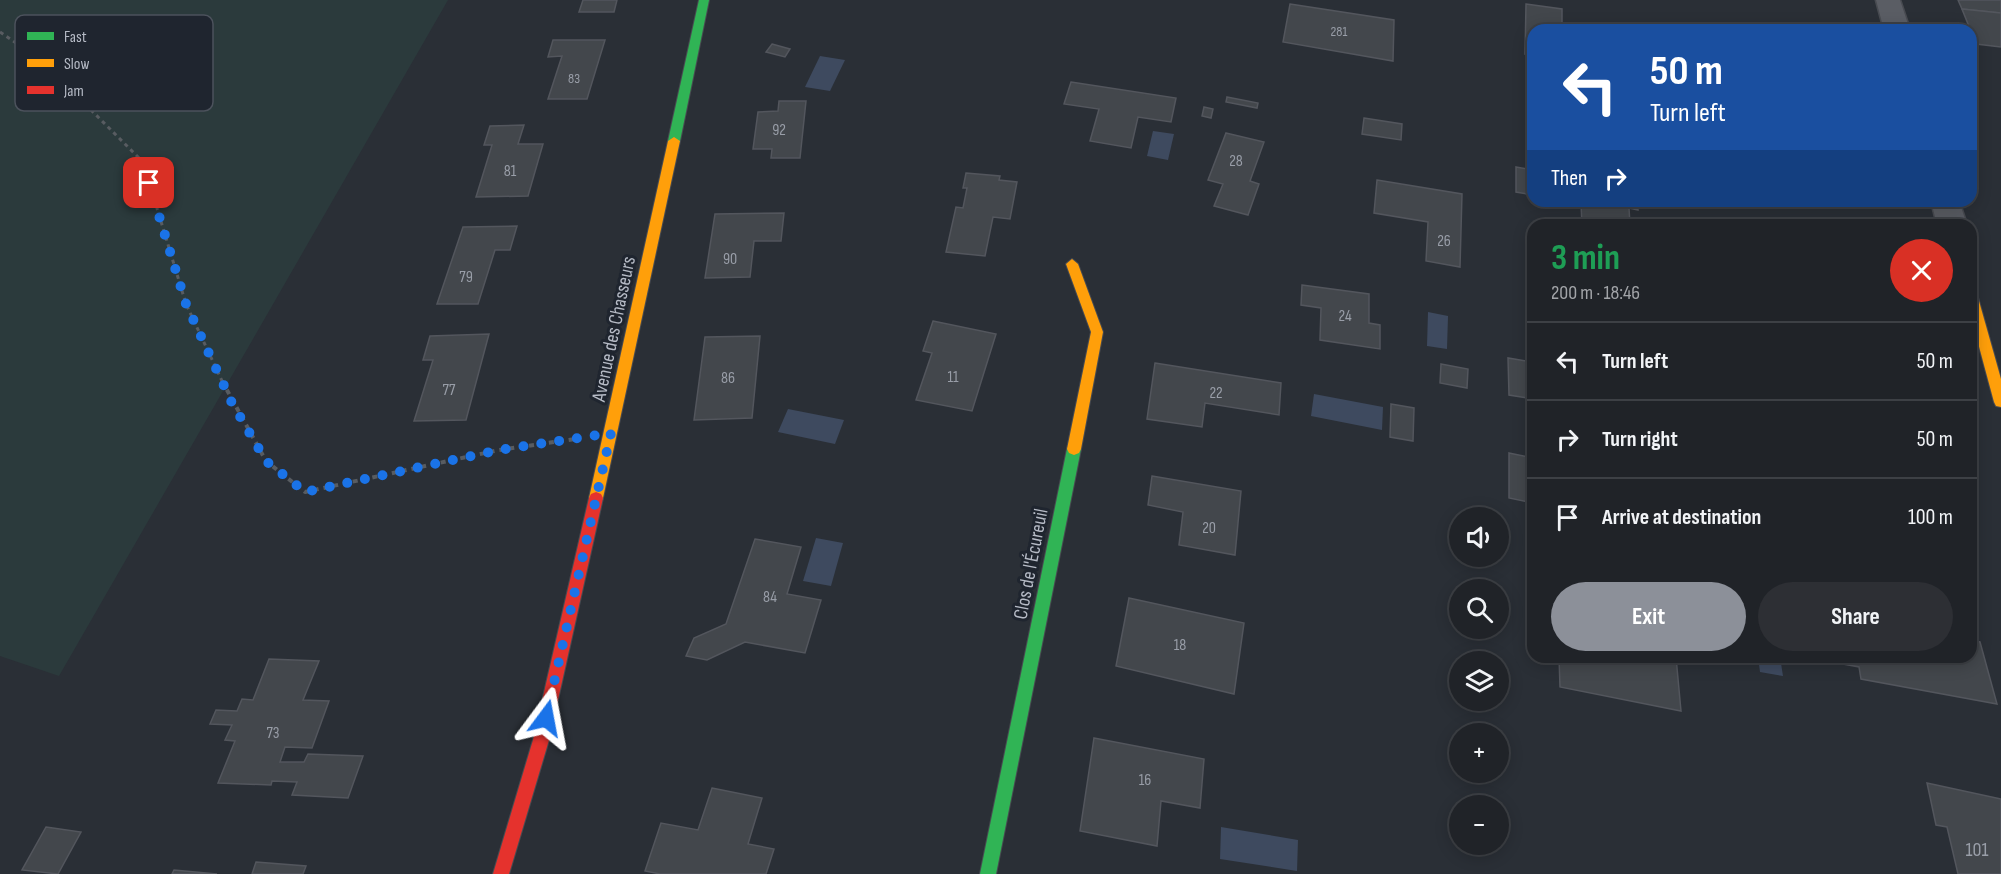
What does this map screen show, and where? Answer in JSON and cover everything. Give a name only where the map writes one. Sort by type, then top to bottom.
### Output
[{"type":"street","name":"Avenue des Chasseurs","points":[[501,874],[541,740],[611,433],[704,0]]},
{"type":"street","points":[[1888,0],[1895,24]]},
{"type":"street","name":"Clos de l'Écureuil","points":[[988,874],[1097,332],[1072,264]]},
{"type":"street","points":[[1977,316],[2001,402]]},
{"type":"path","points":[[0,32],[15,42]]},
{"type":"path","points":[[92,111],[143,162],[186,304],[232,403],[266,461],[305,492],[499,450],[611,433]]},
{"type":"shaded area","points":[[0,0],[448,0],[59,676],[0,656]]},
{"type":"water","points":[[820,56],[845,60],[830,91],[805,87]]},
{"type":"water","points":[[1153,131],[1174,134],[1168,160],[1147,156]]},
{"type":"water","points":[[1428,312],[1448,316],[1447,349],[1427,346]]},
{"type":"water","points":[[1314,394],[1383,407],[1382,430],[1311,416]]},
{"type":"water","points":[[788,409],[844,420],[835,444],[778,432]]},
{"type":"water","points":[[816,538],[843,543],[831,586],[803,581]]},
{"type":"water","points":[[1759,663],[1781,663],[1783,676],[1760,672]]},
{"type":"water","points":[[1221,827],[1298,840],[1297,871],[1220,859]]},
{"type":"building","points":[[583,0],[617,0],[614,12],[579,12]]},
{"type":"building","points":[[1958,0],[2001,0],[2001,13],[1962,9]]},
{"type":"building","points":[[1290,4],[1394,20],[1393,61],[1283,42]]},
{"type":"building","points":[[1526,4],[1562,9],[1562,24],[1527,24],[1527,54],[1525,54]]},
{"type":"building","points":[[1962,9],[2001,13],[2001,47],[1977,44],[1977,24],[1968,24]]},
{"type":"building","points":[[553,40],[605,40],[587,99],[548,99],[562,56],[548,57]]},
{"type":"building","points":[[772,44],[790,49],[785,57],[766,52]]},
{"type":"building","points":[[1071,82],[1176,98],[1171,122],[1138,117],[1131,148],[1090,141],[1099,109],[1064,104]]},
{"type":"building","points":[[1227,97],[1258,103],[1257,108],[1226,102]]},
{"type":"building","points":[[779,101],[806,101],[800,158],[771,158],[772,149],[753,149],[758,112],[778,111]]},
{"type":"building","points":[[1204,107],[1213,109],[1211,118],[1202,116]]},
{"type":"building","points":[[1364,118],[1402,124],[1401,140],[1362,134]]},
{"type":"building","points":[[524,125],[518,144],[543,144],[528,196],[476,197],[492,145],[484,145],[490,126]]},
{"type":"building","points":[[1226,133],[1264,142],[1250,181],[1259,184],[1248,215],[1214,206],[1223,184],[1208,180]]},
{"type":"building","points":[[1516,167],[1527,169],[1527,194],[1516,192]]},
{"type":"building","points":[[966,173],[1000,176],[999,180],[1017,182],[1010,219],[993,217],[985,256],[946,252],[956,207],[963,208],[967,188],[963,188]]},
{"type":"building","points":[[1377,180],[1462,194],[1460,267],[1426,261],[1428,222],[1374,213]]},
{"type":"building","points":[[1581,207],[1638,207],[1638,210],[1629,208],[1630,219],[1582,219]]},
{"type":"building","points":[[784,213],[781,241],[754,241],[750,277],[705,278],[715,214]]},
{"type":"building","points":[[517,226],[510,250],[495,250],[478,304],[437,304],[463,227]]},
{"type":"building","points":[[1302,285],[1369,294],[1369,323],[1380,325],[1380,349],[1320,340],[1321,308],[1301,305]]},
{"type":"building","points":[[933,321],[996,334],[972,411],[916,400],[932,353],[923,351]]},
{"type":"building","points":[[489,334],[466,420],[414,421],[433,360],[423,360],[430,336]]},
{"type":"building","points":[[760,336],[752,418],[694,420],[705,337]]},
{"type":"building","points":[[1526,355],[1527,398],[1509,395],[1508,358],[1526,361]]},
{"type":"building","points":[[1155,363],[1281,383],[1279,415],[1205,403],[1202,427],[1147,419]]},
{"type":"building","points":[[1441,364],[1468,369],[1467,388],[1440,383]]},
{"type":"building","points":[[1391,404],[1414,408],[1413,441],[1390,437]]},
{"type":"building","points":[[1509,453],[1527,457],[1527,502],[1509,498]]},
{"type":"building","points":[[1152,476],[1241,491],[1235,555],[1179,545],[1183,512],[1148,505]]},
{"type":"building","points":[[755,539],[801,547],[787,594],[821,600],[805,653],[745,642],[707,660],[686,656],[694,638],[726,624]]},
{"type":"building","points":[[1129,598],[1244,623],[1234,694],[1116,666]]},
{"type":"building","points":[[1977,641],[1980,642],[1997,704],[1861,679],[1859,667],[1838,663],[1977,663]]},
{"type":"building","points":[[269,659],[319,661],[303,700],[329,701],[312,748],[285,747],[280,762],[304,762],[308,754],[363,756],[348,798],[292,795],[297,782],[272,781],[271,785],[218,783],[235,741],[225,740],[232,725],[210,724],[216,710],[237,711],[242,699],[253,700]]},
{"type":"building","points":[[1559,663],[1677,663],[1681,711],[1560,687]]},
{"type":"building","points":[[1094,738],[1204,759],[1200,808],[1161,801],[1157,846],[1080,831]]},
{"type":"building","points":[[1927,783],[2001,799],[2001,874],[1958,874],[1947,827],[1936,825]]},
{"type":"building","points":[[712,788],[762,798],[748,844],[774,849],[766,874],[660,874],[645,871],[661,823],[698,830]]},
{"type":"building","points":[[46,827],[81,832],[58,874],[22,870]]},
{"type":"building","points":[[256,862],[306,866],[303,874],[252,874]]},
{"type":"building","points":[[174,870],[217,874],[172,874]]},
{"type":"traffic: fast","points":[[674,141],[704,0]]},
{"type":"traffic: fast","points":[[988,874],[1074,449]]},
{"type":"traffic: slow","points":[[596,498],[674,141]]},
{"type":"traffic: slow","points":[[1072,264],[1097,332],[1074,449]]},
{"type":"traffic: slow","points":[[1977,316],[2001,402]]},
{"type":"traffic: jam","points":[[501,874],[541,740],[596,498]]},
{"type":"route","points":[[149,183],[186,304],[232,403],[266,461],[305,492],[392,471],[499,450],[611,433],[546,718]]}]
